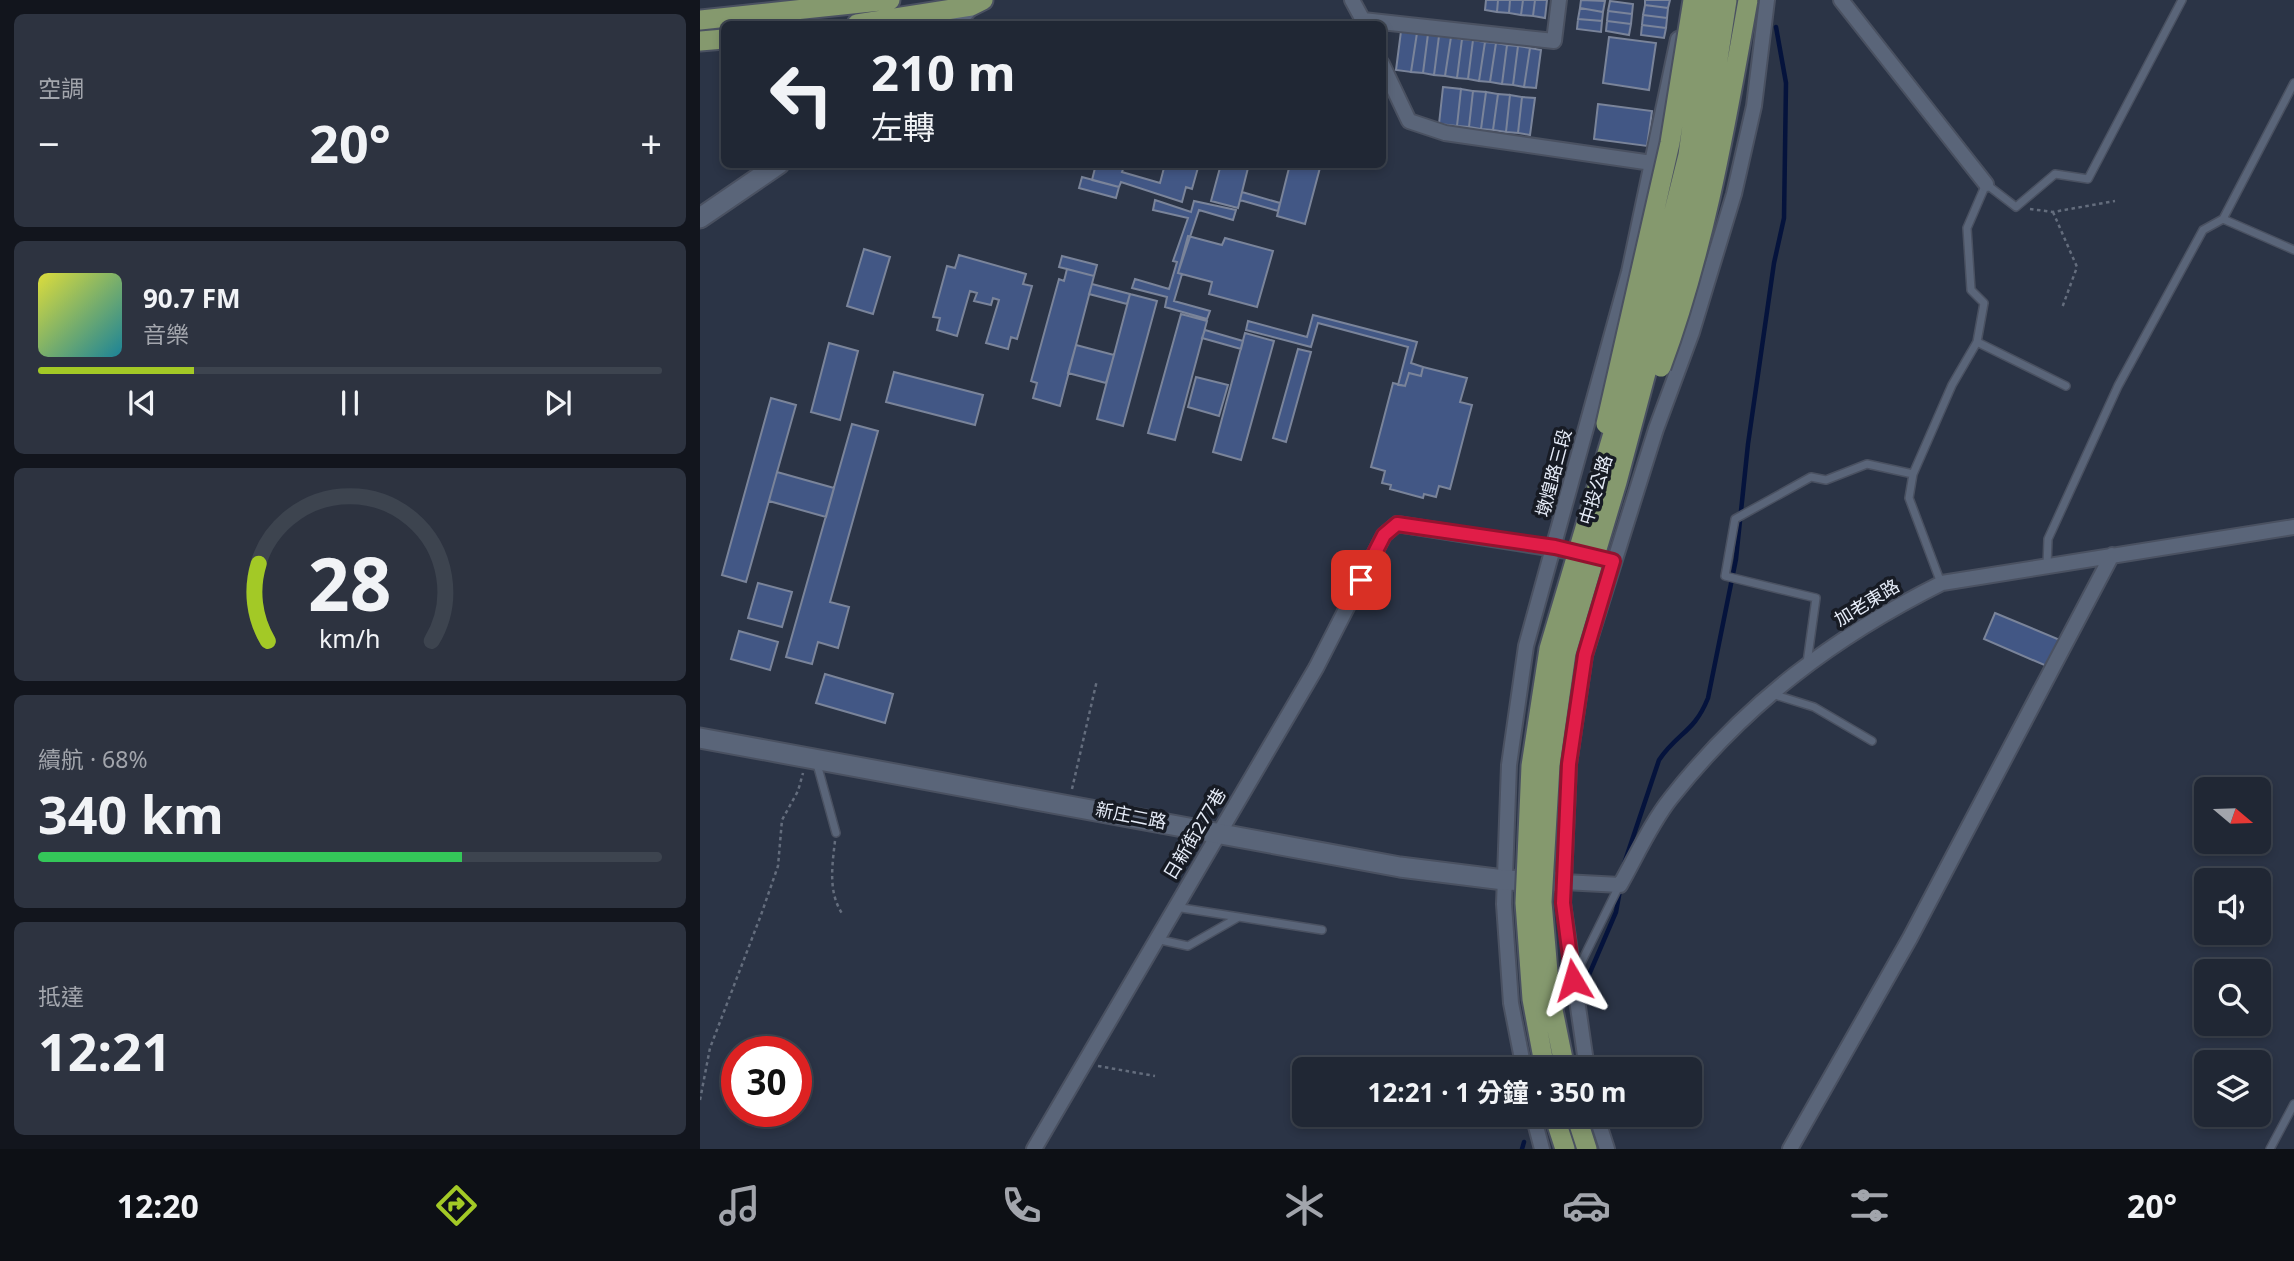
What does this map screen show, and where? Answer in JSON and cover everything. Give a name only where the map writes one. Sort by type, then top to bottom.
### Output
[{"type":"main road","points":[[700,20],[798,18],[890,0]]},
{"type":"main road","points":[[1608,482],[1609,398],[1670,143],[1693,0]]},
{"type":"main road","name":"中投公路","points":[[1563,1057],[1550,995],[1542,902],[1550,765],[1566,653],[1688,155],[1709,0]]},
{"type":"main road","name":"中投公路","points":[[1543,1057],[1532,999],[1525,903],[1531,766],[1549,649],[1608,482],[1703,158],[1727,0]]},
{"type":"main road","points":[[1608,482],[1677,324],[1720,156],[1748,0]]},
{"type":"main road","points":[[873,21],[976,2]]},
{"type":"main road","points":[[700,41],[721,39]]},
{"type":"main road","points":[[1557,1127],[1565,1149]]},
{"type":"main road","points":[[1580,1127],[1587,1149]]},
{"type":"street","points":[[1352,0],[1363,21]]},
{"type":"street","points":[[1386,24],[1554,41],[1559,0]]},
{"type":"street","name":"墩煌路三段","points":[[1522,1057],[1511,1003],[1504,880],[1509,765],[1526,646],[1629,272],[1685,0]]},
{"type":"street","points":[[1585,1057],[1563,903],[1569,764],[1585,655],[1613,561],[1704,292],[1734,194],[1754,106],[1767,0]]},
{"type":"street","points":[[1841,0],[1986,184]]},
{"type":"street","points":[[956,21],[976,2]]},
{"type":"street","points":[[1386,72],[1409,121],[1445,133],[1652,163]]},
{"type":"street","points":[[700,218],[773,168]]},
{"type":"street","points":[[1629,272],[1704,292]]},
{"type":"street","name":"日新街277巷","points":[[1034,1149],[1315,668],[1384,535],[1397,524],[1555,547]]},
{"type":"street","name":"加老東路","points":[[1620,885],[1670,799],[1768,693],[1807,663],[1897,606],[1942,583],[2294,527]]},
{"type":"street","points":[[1555,547],[1613,561]]},
{"type":"street","points":[[1790,1149],[1910,938],[2112,555]]},
{"type":"street","name":"新庄二路","points":[[700,738],[1068,803],[1400,867],[1504,880],[1564,882]]},
{"type":"street","points":[[1564,882],[1620,885]]},
{"type":"street","points":[[1556,1057],[1577,1004]]},
{"type":"street","points":[[1532,1149],[1534,1127]]},
{"type":"street","points":[[1537,1127],[1542,1149]]},
{"type":"street","points":[[1600,1127],[1607,1149]]},
{"type":"lane","points":[[1942,583],[1909,498],[1913,474],[1952,385],[1978,342],[1983,303],[1971,290],[1967,228],[1986,184],[2016,207],[2055,174],[2088,178],[2182,0]]},
{"type":"lane","points":[[2047,566],[2048,539],[2118,386],[2203,230],[2223,219],[2294,83]]},
{"type":"lane","points":[[2223,219],[2294,250]]},
{"type":"lane","points":[[1978,342],[2066,386]]},
{"type":"lane","points":[[1807,663],[1816,598],[1725,576],[1735,519],[1811,477],[1826,480],[1867,464],[1913,474]]},
{"type":"lane","points":[[1768,693],[1814,707],[1872,741]]},
{"type":"lane","points":[[807,757],[821,772],[836,833]]},
{"type":"lane","points":[[1573,980],[1620,885]]},
{"type":"lane","points":[[1174,907],[1322,930]]},
{"type":"lane","points":[[1156,939],[1188,946],[1238,917]]},
{"type":"lane","points":[[2270,1149],[2294,1104]]},
{"type":"path","points":[[2016,207],[2053,212],[2115,201]]},
{"type":"path","points":[[2053,212],[2077,267],[2062,308]]},
{"type":"path","points":[[1068,803],[1097,680]]},
{"type":"path","points":[[700,1100],[710,1048],[727,1010],[778,866],[782,820],[804,777],[807,757]]},
{"type":"path","points":[[836,833],[832,866],[834,901],[843,915]]},
{"type":"path","points":[[1086,1058],[1101,1069],[1154,1076]]},
{"type":"building","points":[[1486,0],[1498,0],[1497,12],[1485,10]]},
{"type":"building","points":[[1498,0],[1510,0],[1509,13],[1497,12]]},
{"type":"building","points":[[1510,0],[1523,0],[1521,15],[1509,13]]},
{"type":"building","points":[[1523,0],[1535,0],[1533,16],[1521,15]]},
{"type":"building","points":[[1535,0],[1547,0],[1545,18],[1533,16]]},
{"type":"building","points":[[1581,0],[1605,1],[1603,12],[1580,8]]},
{"type":"building","points":[[1645,0],[1670,0],[1668,8],[1645,5]]},
{"type":"building","points":[[1610,1],[1633,4],[1632,14],[1608,11]]},
{"type":"building","points":[[1645,5],[1668,8],[1667,18],[1643,15]]},
{"type":"building","points":[[1580,8],[1603,12],[1602,21],[1578,19]]},
{"type":"building","points":[[1608,11],[1632,14],[1631,24],[1607,21]]},
{"type":"building","points":[[1643,15],[1667,18],[1666,28],[1642,25]]},
{"type":"building","points":[[1578,19],[1602,21],[1601,32],[1577,29]]},
{"type":"building","points":[[1607,21],[1631,24],[1629,35],[1606,31]]},
{"type":"building","points":[[1642,25],[1666,28],[1664,38],[1641,35]]},
{"type":"building","points":[[1401,31],[1417,33],[1411,72],[1396,70]]},
{"type":"building","points":[[1417,33],[1428,34],[1423,73],[1411,72]]},
{"type":"building","points":[[1428,34],[1439,36],[1434,75],[1423,73]]},
{"type":"building","points":[[1439,36],[1451,37],[1445,76],[1434,75]]},
{"type":"building","points":[[1451,37],[1462,39],[1457,78],[1445,76]]},
{"type":"building","points":[[1609,37],[1656,43],[1649,90],[1603,83]]},
{"type":"building","points":[[1462,39],[1473,40],[1468,79],[1457,78]]},
{"type":"building","points":[[1473,40],[1485,42],[1479,81],[1468,79]]},
{"type":"building","points":[[1485,42],[1496,43],[1490,82],[1479,81]]},
{"type":"building","points":[[1496,43],[1507,45],[1502,84],[1490,82]]},
{"type":"building","points":[[1507,45],[1518,46],[1513,85],[1502,84]]},
{"type":"building","points":[[1518,46],[1530,48],[1524,87],[1513,85]]},
{"type":"building","points":[[1530,48],[1541,50],[1536,88],[1524,87]]},
{"type":"building","points":[[1443,87],[1461,89],[1457,126],[1439,124]]},
{"type":"building","points":[[1461,89],[1473,91],[1469,127],[1457,126]]},
{"type":"building","points":[[1473,91],[1486,92],[1481,129],[1469,127]]},
{"type":"building","points":[[1486,92],[1498,94],[1493,130],[1481,129]]},
{"type":"building","points":[[1498,94],[1510,95],[1506,132],[1493,130]]},
{"type":"building","points":[[1510,95],[1522,97],[1518,133],[1506,132]]},
{"type":"building","points":[[1522,97],[1535,98],[1530,135],[1518,133]]},
{"type":"building","points":[[1598,104],[1652,111],[1647,146],[1594,139]]},
{"type":"building","points":[[1095,168],[1124,168],[1122,172],[1160,183],[1164,168],[1198,168],[1192,189],[1186,187],[1182,202],[1121,182],[1119,187],[1092,180]]},
{"type":"building","points":[[1220,168],[1248,168],[1238,208],[1211,201]]},
{"type":"building","points":[[1289,168],[1320,168],[1305,224],[1277,216]]},
{"type":"building","points":[[1082,177],[1119,187],[1116,198],[1079,188]]},
{"type":"building","points":[[1242,192],[1280,203],[1278,211],[1240,200]]},
{"type":"building","points":[[1155,200],[1191,212],[1194,201],[1236,210],[1233,220],[1199,210],[1178,273],[1182,274],[1174,301],[1210,311],[1207,319],[1165,307],[1167,297],[1132,288],[1135,279],[1169,289],[1177,262],[1173,261],[1188,218],[1153,210]]},
{"type":"building","points":[[1188,236],[1222,245],[1225,238],[1273,251],[1257,307],[1209,294],[1212,282],[1178,273]]},
{"type":"building","points":[[864,249],[890,257],[873,314],[847,306]]},
{"type":"building","points":[[959,255],[1026,274],[1023,284],[1032,286],[1017,339],[1011,337],[1008,349],[986,343],[999,300],[993,298],[991,305],[974,301],[977,293],[970,291],[957,336],[937,330],[940,318],[933,317],[947,266],[955,268]]},
{"type":"building","points":[[1062,256],[1097,265],[1094,276],[1059,267]]},
{"type":"building","points":[[1067,269],[1094,276],[1060,406],[1033,398],[1037,383],[1031,381],[1059,279],[1064,281]]},
{"type":"building","points":[[1092,284],[1130,294],[1127,304],[1089,294]]},
{"type":"building","points":[[1130,294],[1157,301],[1123,426],[1097,419]]},
{"type":"building","points":[[1181,314],[1207,321],[1175,440],[1148,433]]},
{"type":"building","points":[[1313,315],[1417,342],[1411,363],[1423,367],[1421,376],[1409,373],[1405,386],[1398,385],[1408,347],[1318,323],[1311,347],[1246,330],[1248,321],[1307,337]]},
{"type":"building","points":[[1205,330],[1243,341],[1241,349],[1202,338]]},
{"type":"building","points":[[1245,333],[1274,341],[1241,460],[1213,452]]},
{"type":"building","points":[[829,343],[858,351],[840,420],[811,412]]},
{"type":"building","points":[[1076,345],[1114,355],[1106,383],[1068,373]]},
{"type":"building","points":[[1298,349],[1311,352],[1286,442],[1273,438]]},
{"type":"building","points":[[1423,367],[1467,378],[1460,402],[1472,405],[1450,489],[1439,486],[1436,497],[1424,494],[1423,498],[1390,489],[1391,485],[1382,483],[1385,471],[1371,467],[1393,383],[1405,386],[1409,373],[1421,376]]},
{"type":"building","points":[[894,372],[983,395],[975,425],[886,402]]},
{"type":"building","points":[[1196,377],[1228,385],[1219,416],[1188,407]]},
{"type":"building","points":[[771,398],[796,405],[746,582],[722,575]]},
{"type":"building","points":[[852,424],[878,431],[830,602],[849,607],[838,648],[818,642],[812,664],[786,657]]},
{"type":"building","points":[[777,472],[834,488],[826,517],[769,501]]},
{"type":"building","points":[[758,583],[792,592],[782,627],[748,618]]},
{"type":"building","points":[[1995,613],[2060,640],[2049,667],[1984,639]]},
{"type":"building","points":[[739,631],[778,642],[770,670],[731,659]]},
{"type":"building","points":[[825,674],[893,694],[885,723],[816,703]]},
{"type":"waterway","points":[[1623,867],[1659,760],[1697,719],[1708,698],[1736,559],[1748,444],[1774,263],[1784,218],[1786,83],[1776,27]]},
{"type":"waterway","points":[[1588,977],[1616,912],[1620,890]]},
{"type":"waterway","points":[[1522,1149],[1524,1142]]},
{"type":"route","points":[[1361,580],[1384,535],[1397,524],[1555,547],[1613,561],[1585,655],[1569,764],[1563,903],[1573,980]]}]
